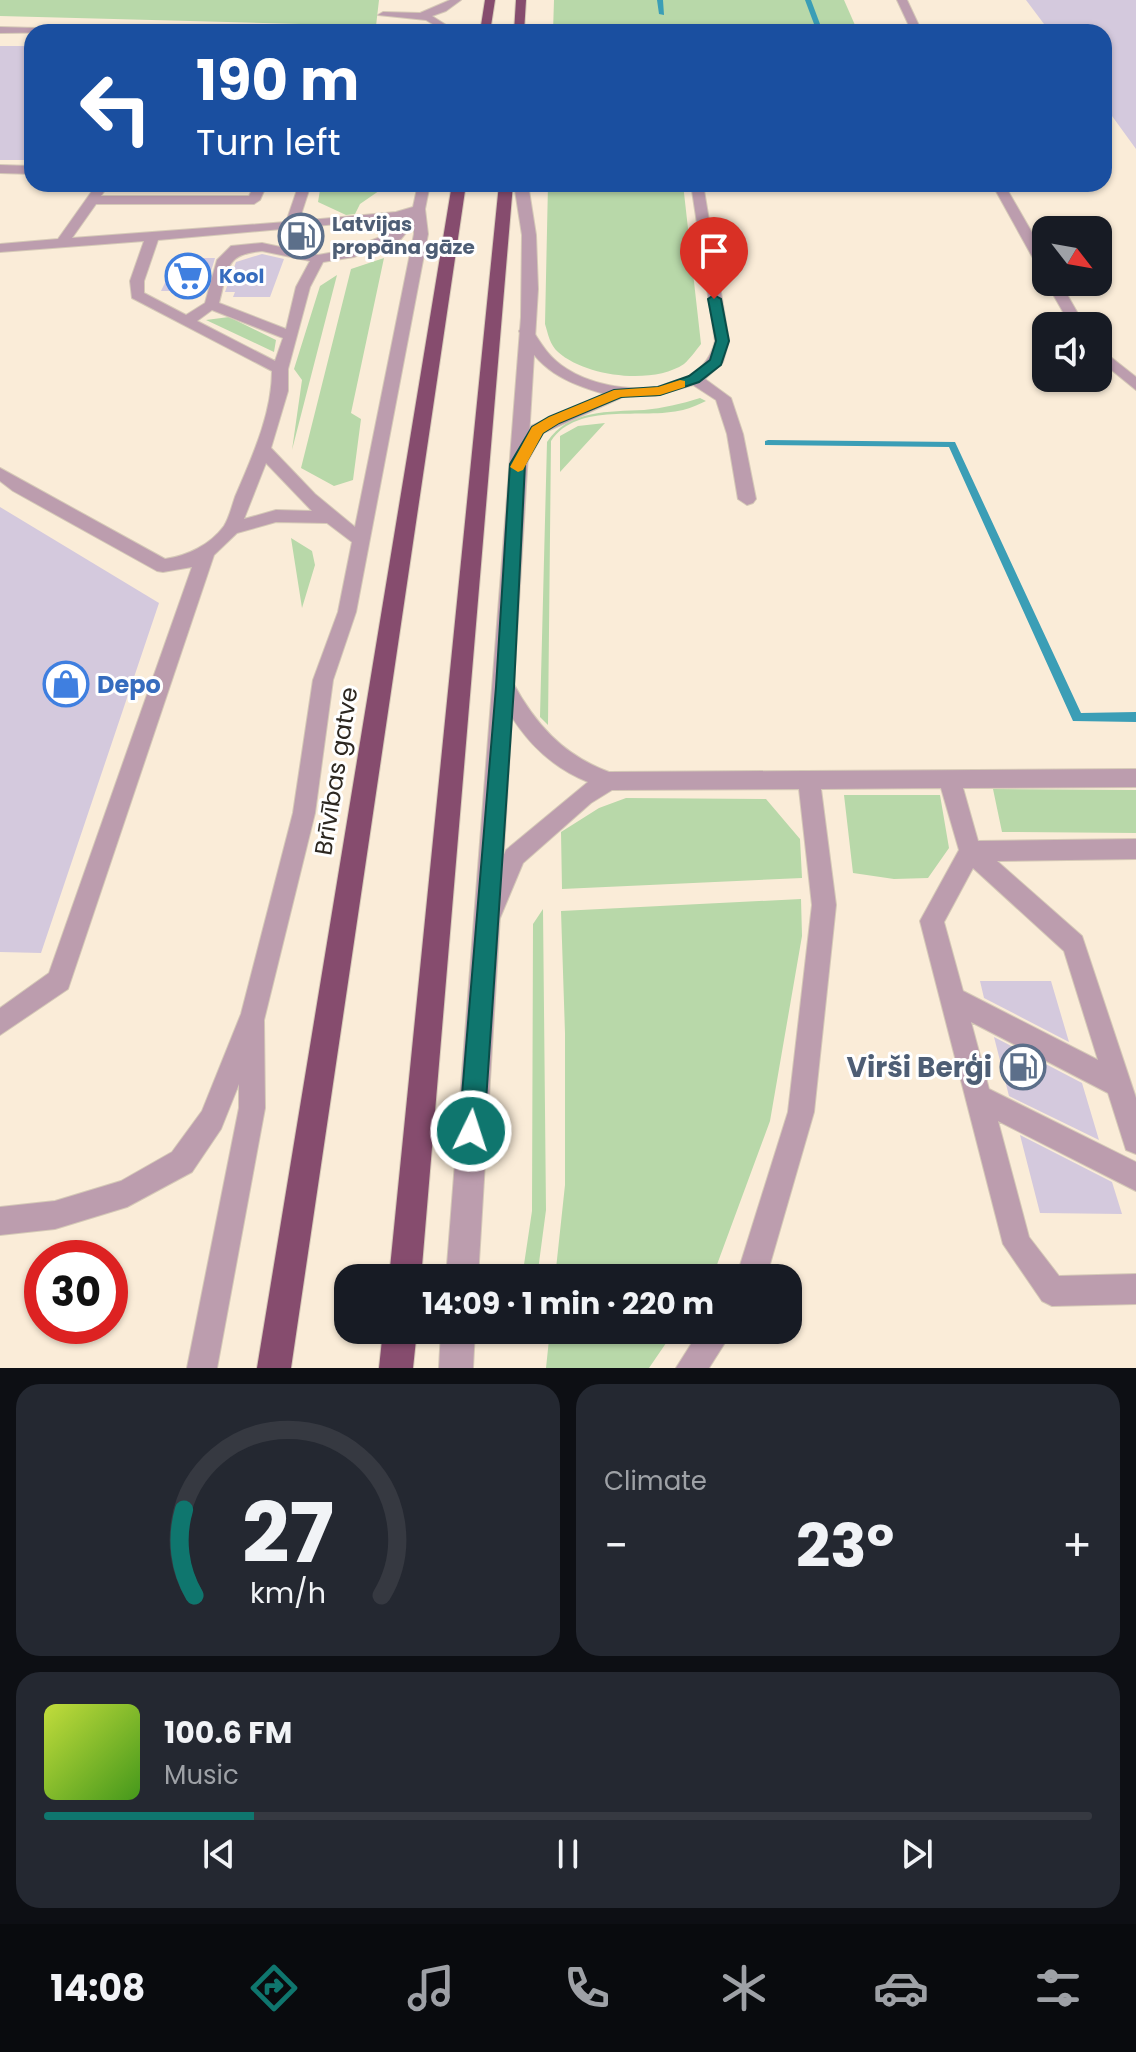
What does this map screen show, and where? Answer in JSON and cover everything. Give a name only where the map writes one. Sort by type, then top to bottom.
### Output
[{"type":"highway","points":[[486,24],[490,0]]},
{"type":"highway","points":[[520,24],[521,0]]},
{"type":"highway","name":"Brīvības gatve","points":[[274,1368],[458,192]]},
{"type":"highway","points":[[406,1264],[505,192]]},
{"type":"highway","points":[[396,1368],[399,1344]]},
{"type":"street","points":[[463,1264],[485,926],[505,687],[526,331],[528,209],[523,192]]},
{"type":"street","points":[[456,1368],[457,1344]]},
{"type":"lane","points":[[383,15],[424,15],[443,9],[456,0]]},
{"type":"lane","points":[[456,24],[464,0]]},
{"type":"lane","points":[[902,0],[913,24]]},
{"type":"lane","points":[[424,15],[452,24]]},
{"type":"lane","points":[[0,30],[24,31]]},
{"type":"lane","points":[[0,169],[24,170]]},
{"type":"lane","points":[[64,241],[98,192]]},
{"type":"lane","points":[[92,200],[254,200],[258,192]]},
{"type":"lane","points":[[291,225],[302,192]]},
{"type":"lane","points":[[0,1221],[55,1215],[127,1193],[182,1162],[212,1120],[254,1014],[304,813],[323,680],[347,612],[421,234],[419,209],[422,192]]},
{"type":"lane","points":[[518,464],[537,430],[619,393],[660,391],[694,379],[716,362],[722,341],[698,192]]},
{"type":"lane","points":[[1003,192],[1032,244]]},
{"type":"lane","points":[[0,248],[398,216],[419,209]]},
{"type":"lane","points":[[187,321],[211,305],[224,260],[236,249],[262,247],[318,259],[349,254],[396,236],[419,209]]},
{"type":"lane","points":[[153,235],[137,281],[137,295],[280,369]]},
{"type":"lane","points":[[0,473],[19,487],[163,566],[188,562],[206,552],[231,529],[263,449],[280,391],[280,369],[303,287],[318,259]]},
{"type":"lane","points":[[211,305],[291,336]]},
{"type":"lane","points":[[526,331],[534,348],[548,363],[569,376],[619,393]]},
{"type":"lane","points":[[1112,364],[1136,385]]},
{"type":"lane","points":[[694,379],[723,398],[735,434],[747,499]]},
{"type":"lane","points":[[263,449],[282,473],[329,517],[361,540]]},
{"type":"lane","points":[[231,529],[276,516],[329,517]]},
{"type":"lane","points":[[0,1023],[59,981],[206,552]]},
{"type":"lane","points":[[505,687],[532,735],[561,760],[609,781],[1136,778]]},
{"type":"lane","points":[[755,1264],[801,1112],[824,905],[809,779]]},
{"type":"lane","points":[[485,926],[514,857],[583,797],[609,781]]},
{"type":"lane","points":[[950,781],[970,851],[1074,944],[1136,1140]]},
{"type":"lane","points":[[970,851],[1136,849]]},
{"type":"lane","points":[[970,851],[932,921],[1017,1244],[1052,1291],[1136,1289]]},
{"type":"lane","points":[[953,999],[1119,1085]]},
{"type":"lane","points":[[202,1368],[252,1108],[254,1014]]},
{"type":"lane","points":[[978,1097],[1136,1177]]},
{"type":"lane","points":[[691,1368],[708,1344]]},
{"type":"green space","points":[[0,0],[379,0],[376,24],[0,16]]},
{"type":"green space","points":[[554,0],[844,0],[854,24],[553,24]]},
{"type":"green space","points":[[320,192],[377,192],[360,204],[355,214],[346,215],[318,202]]},
{"type":"green space","points":[[548,192],[684,192],[701,344],[684,364],[671,371],[638,376],[602,372],[570,361],[555,349],[545,324]]},
{"type":"green space","points":[[384,258],[351,413],[361,419],[353,480],[334,486],[301,468],[351,269]]},
{"type":"green space","points":[[337,275],[292,450],[302,380],[294,369],[320,286]]},
{"type":"green space","points":[[229,317],[276,340],[274,352],[206,320]]},
{"type":"green space","points":[[700,398],[706,401],[667,413],[594,416],[563,429],[551,441],[548,725],[540,717],[547,442],[567,423],[591,414],[658,408]]},
{"type":"green space","points":[[605,423],[560,472],[560,436],[578,426]]},
{"type":"green space","points":[[291,538],[312,551],[315,565],[302,608]]},
{"type":"green space","points":[[993,789],[1136,790],[1136,833],[1002,832]]},
{"type":"green space","points":[[844,795],[940,795],[949,848],[928,878],[894,879],[853,873]]},
{"type":"green space","points":[[626,798],[766,799],[800,839],[802,878],[562,889],[561,832],[599,808]]},
{"type":"green space","points":[[801,899],[802,936],[770,1121],[717,1264],[557,1264],[565,1185],[561,911]]},
{"type":"green space","points":[[543,909],[546,1210],[539,1264],[524,1264],[532,1211],[533,924]]},
{"type":"green space","points":[[549,1344],[665,1344],[649,1368],[546,1368]]},
{"type":"building","points":[[1026,0],[1136,0],[1136,149],[1112,116],[1112,24],[1044,24]]},
{"type":"building","points":[[0,46],[24,46],[24,160],[0,160]]},
{"type":"building","points":[[262,254],[284,259],[270,297],[233,297],[235,292],[225,292],[236,262]]},
{"type":"building","points":[[177,258],[215,258],[205,291],[161,291]]},
{"type":"building","name":"Depo","points":[[0,507],[159,603],[41,953],[0,952]]},
{"type":"building","points":[[980,981],[1051,981],[1069,1042],[984,998]]},
{"type":"building","points":[[994,1037],[1082,1083],[1099,1140],[1009,1096]]},
{"type":"building","points":[[1020,1135],[1112,1182],[1122,1214],[1040,1213]]},
{"type":"waterway","points":[[660,0],[662,14]]},
{"type":"waterway","points":[[808,0],[817,24]]},
{"type":"waterway","points":[[768,443],[952,444],[1077,718],[1136,717]]},
{"type":"slow traffic","points":[[518,467],[537,430],[554,420],[619,393],[660,391],[680,384]]},
{"type":"place","name":"Latvijas propāna gāze","points":[[301,236]]},
{"type":"place","name":"Kool","points":[[188,276]]},
{"type":"place","name":"Depo","points":[[66,684]]},
{"type":"place","name":"Virši Berģi","points":[[1023,1067]]},
{"type":"route","points":[[471,1131],[505,687],[518,464],[537,430],[554,420],[619,393],[660,391],[694,379],[716,362],[722,341],[714,299]]}]
